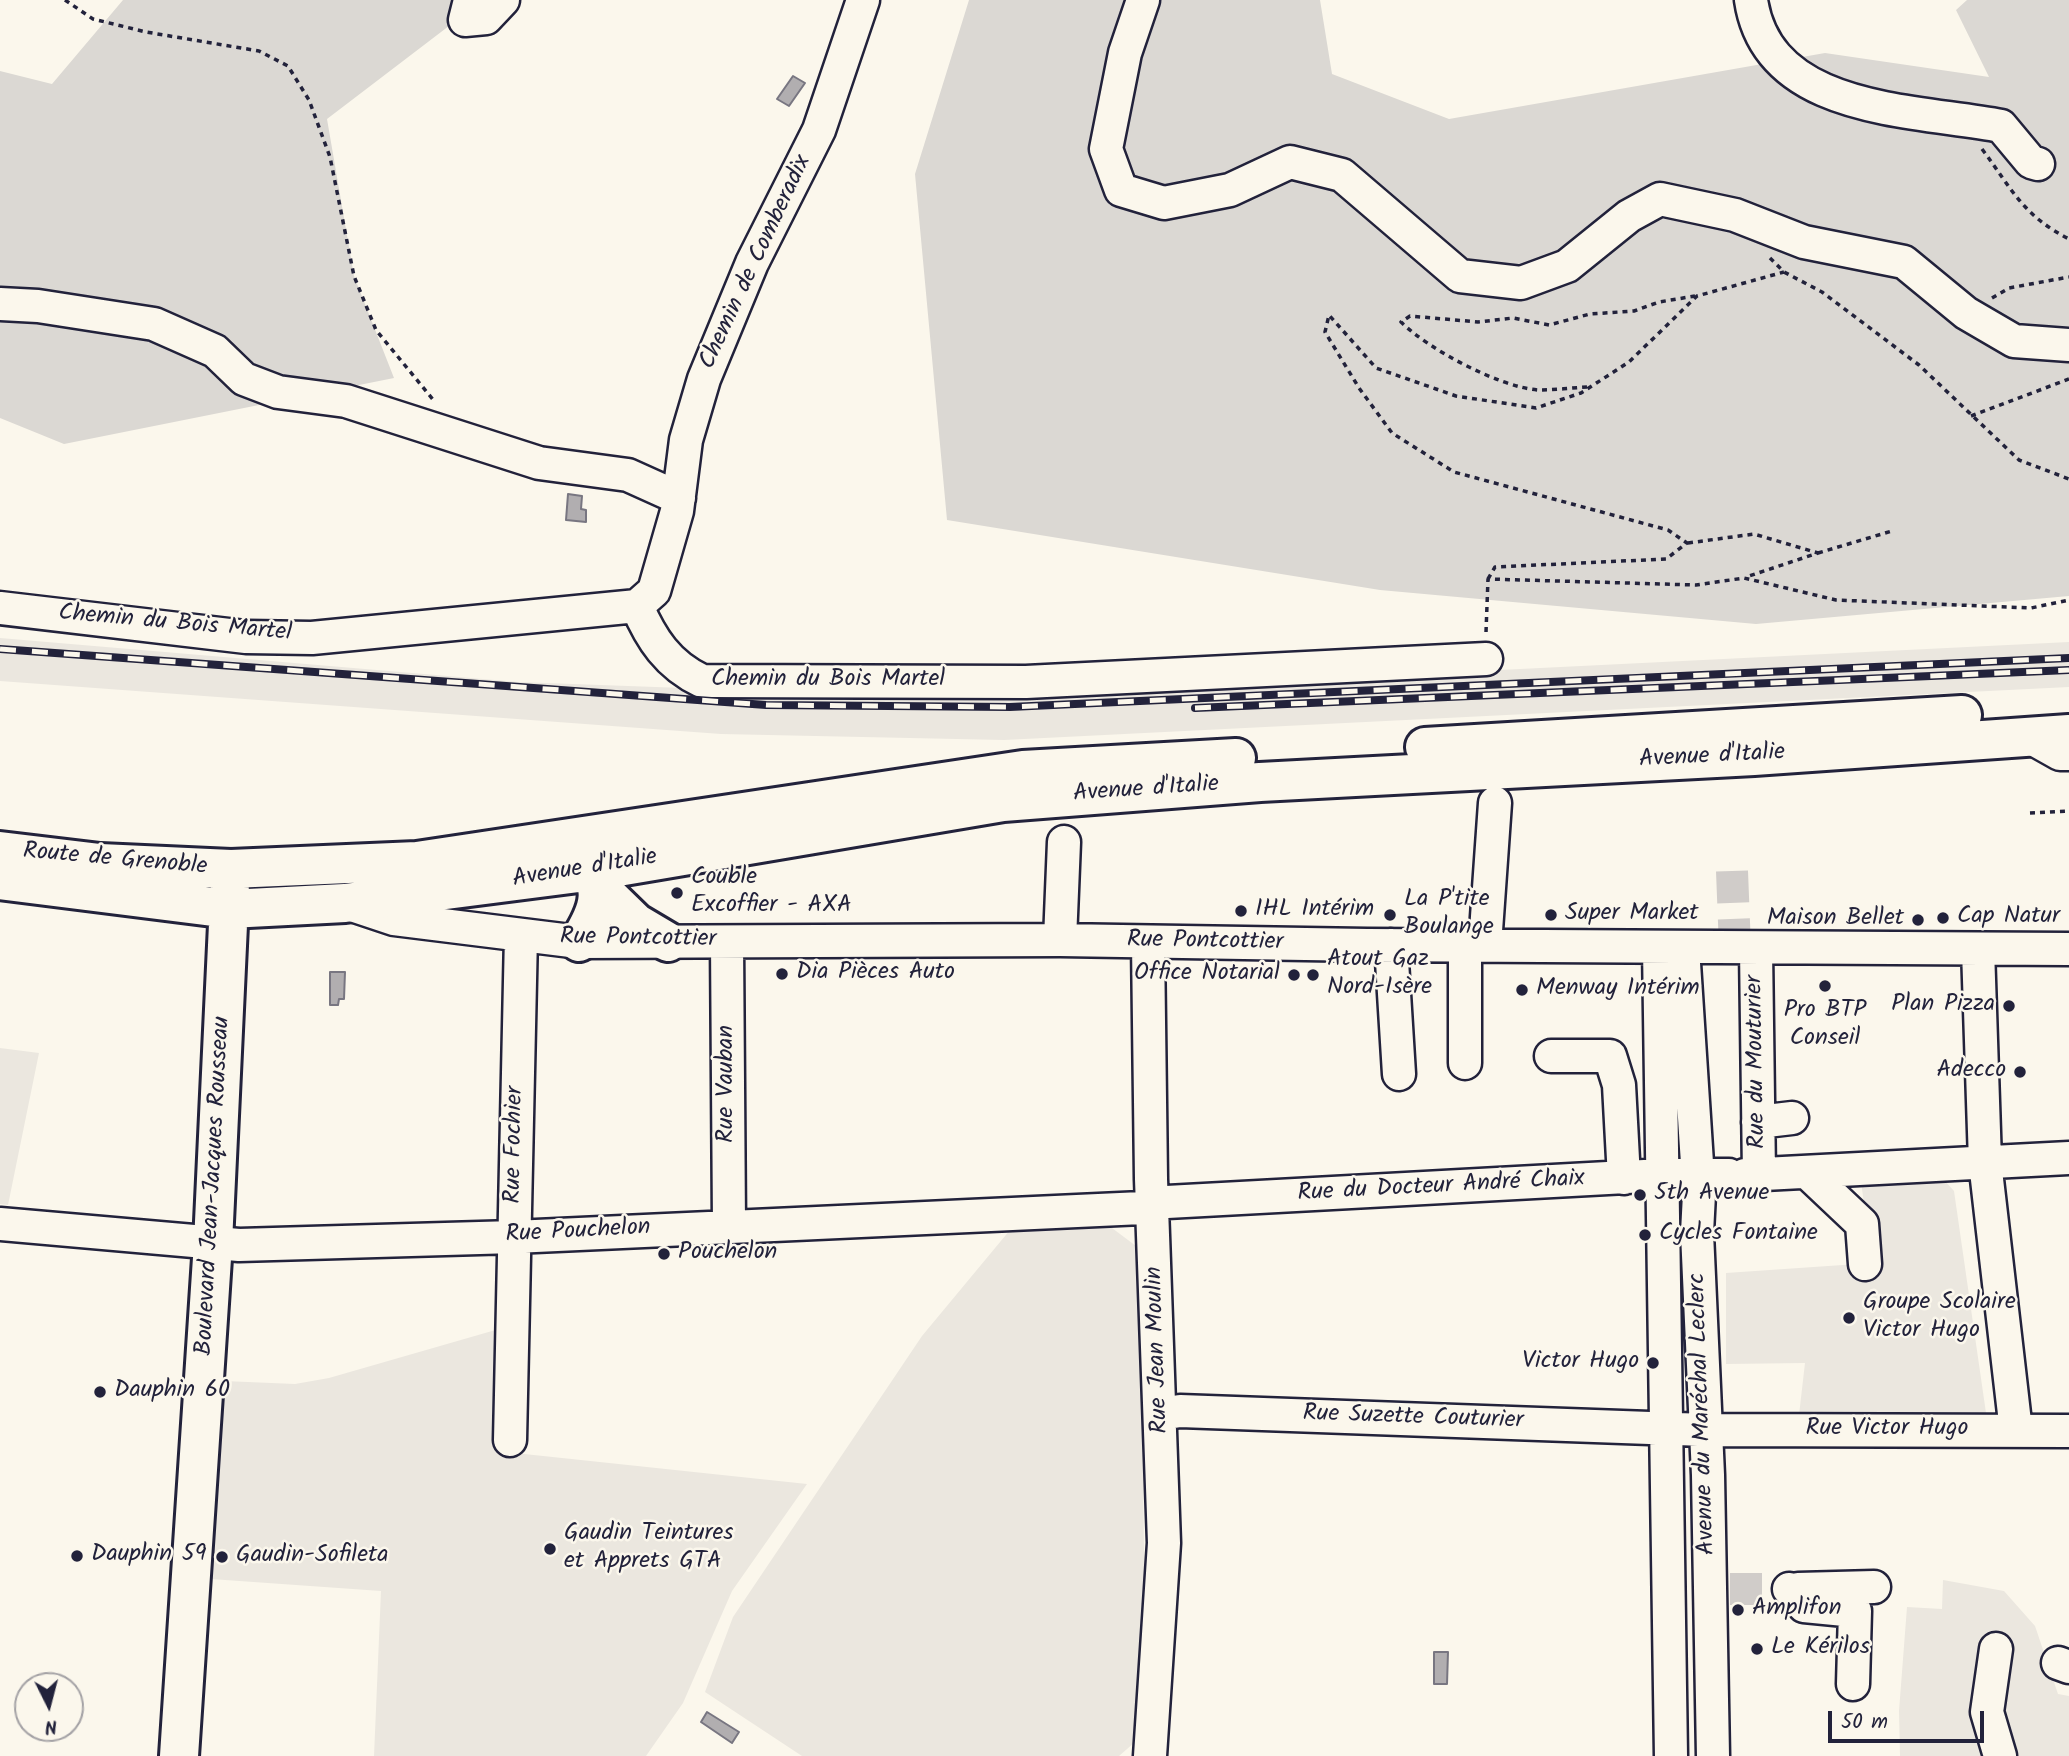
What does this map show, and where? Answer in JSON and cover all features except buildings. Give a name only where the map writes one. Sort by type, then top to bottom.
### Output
[{"type":"main road","name":"Avenue d'Italie","points":[[231,869],[417,861],[591,865],[894,787],[1023,770],[2069,708]]},
{"type":"main road","name":"Avenue d'Italie","points":[[229,909],[345,903],[1003,802],[1261,782],[1754,756],[2069,734]]},
{"type":"main road","name":"Route de Grenoble","points":[[0,851],[100,863],[231,869]]},
{"type":"main road","points":[[579,942],[595,914],[591,865]]},
{"type":"main road","points":[[591,865],[636,923],[668,942]]},
{"type":"main road","name":"Boulevard Jean-Jacques Rousseau","points":[[179,1756],[213,1243],[231,869]]},
{"type":"main road","name":"Route de Grenoble","points":[[0,880],[229,909]]},
{"type":"street","points":[[470,0],[465,20],[486,18],[503,0]]},
{"type":"street","name":"Chemin de Comberadix","points":[[637,606],[654,591],[679,498],[686,440],[704,379],[752,263],[819,130],[863,0]]},
{"type":"street","points":[[1143,0],[1125,52],[1106,149],[1121,190],[1164,203],[1230,190],[1290,162],[1342,175],[1460,276],[1521,283],[1567,266],[1629,216],[1660,199],[1735,215],[1804,242],[1904,262],[1966,313],[2014,341],[2069,345]]},
{"type":"street","points":[[1751,0],[1763,39],[1774,55],[1811,86],[1853,100],[1900,111],[2001,126],[2031,162],[2038,164]]},
{"type":"street","points":[[0,304],[38,306],[154,324],[215,351],[244,379],[278,392],[346,401],[463,436],[539,463],[628,475],[679,498]]},
{"type":"street","name":"Chemin du Bois Martel","points":[[0,608],[246,637],[312,638],[637,606],[649,634],[679,670],[702,681],[1026,682],[1486,659]]},
{"type":"street","points":[[2028,736],[2060,754],[2069,754]]},
{"type":"street","points":[[1465,1063],[1475,945],[1495,803]]},
{"type":"street","points":[[1060,940],[1064,842]]},
{"type":"street","name":"Rue Pontcottier","points":[[345,903],[394,919],[579,942],[1060,940],[1756,949],[2069,949]]},
{"type":"street","name":"Rue Fochier","points":[[510,1440],[521,935]]},
{"type":"street","name":"Rue Vauban","points":[[727,942],[729,1225]]},
{"type":"street","name":"Rue Jean Moulin","points":[[1148,943],[1152,1205],[1164,1543],[1150,1756]]},
{"type":"street","points":[[1391,945],[1399,1074]]},
{"type":"street","name":"Avenue du Maréchal Leclerc","points":[[1671,947],[1664,1175],[1671,1756]]},
{"type":"street","name":"Avenue du Maréchal Leclerc","points":[[1671,947],[1698,1185],[1697,1233],[1704,1416],[1720,1589],[1713,1756]]},
{"type":"street","name":"Rue du Mouturier","points":[[1745,1175],[1758,1122],[1756,949]]},
{"type":"street","points":[[1978,949],[1985,1162],[2017,1431]]},
{"type":"street","points":[[1551,1056],[1610,1056],[1619,1085],[1624,1178]]},
{"type":"street","points":[[1758,1122],[1792,1118]]},
{"type":"street","name":"Rue du Docteur André Chaix","points":[[1152,1205],[1167,1202],[1664,1175],[1698,1185],[1745,1175],[2069,1158]]},
{"type":"street","points":[[1807,1172],[1862,1224],[1865,1264]]},
{"type":"street","name":"Rue Pouchelon","points":[[0,1224],[213,1243],[514,1237],[1142,1208],[1152,1205]]},
{"type":"street","name":"Rue Suzette Couturier","points":[[1161,1413],[1180,1411],[1666,1429],[1704,1416]]},
{"type":"street","name":"Rue Victor Hugo","points":[[1704,1416],[2068,1432]]},
{"type":"street","points":[[1853,1684],[1855,1611],[1804,1606],[1782,1589],[1874,1587]]},
{"type":"street","points":[[1996,1649],[1987,1712],[2000,1756]]},
{"type":"path","points":[[65,0],[93,19],[146,32],[259,51],[288,66],[309,100],[330,157],[354,276],[376,330],[463,436]]},
{"type":"path","points":[[1959,118],[2020,204],[2047,227],[2069,239]]},
{"type":"path","points":[[1765,253],[1784,272],[1822,292],[1919,366],[2019,460],[2069,479]]},
{"type":"path","points":[[1590,387],[1537,390],[1517,385],[1481,372],[1413,334],[1401,322],[1410,316],[1467,322],[1513,318],[1549,325],[1590,314],[1634,311],[1658,302],[1697,296],[1784,272]]},
{"type":"path","points":[[1966,313],[2010,288],[2069,276]]},
{"type":"path","points":[[1687,543],[1668,530],[1454,472],[1392,433],[1359,388],[1325,332],[1329,315],[1376,368],[1455,396],[1536,408],[1590,387],[1629,362],[1697,296]]},
{"type":"path","points":[[1971,416],[2069,379]]},
{"type":"path","points":[[1488,579],[1696,585],[1744,578],[1892,531]]},
{"type":"path","points":[[1486,659],[1488,579],[1495,567],[1666,559],[1687,543],[1754,534],[1818,553]]},
{"type":"path","points":[[1744,578],[1836,600],[2031,608],[2069,600]]},
{"type":"path","points":[[2029,813],[2069,811]]},
{"type":"shaded area","points":[[123,0],[483,0],[327,119],[354,276],[394,378],[64,444],[0,418],[0,71],[52,84]]},
{"type":"shaded area","points":[[969,0],[1320,0],[1332,74],[1449,119],[1825,53],[1989,77],[1956,10],[1967,0],[2069,0],[2069,596],[1756,624],[1380,590],[947,520],[915,174]]},
{"type":"shaded area","points":[[793,76],[805,83],[789,106],[777,99]]},
{"type":"shaded area","points":[[568,494],[582,496],[581,509],[586,510],[586,522],[566,520]]},
{"type":"shaded area","points":[[0,638],[518,682],[683,688],[1398,675],[2069,642],[2069,687],[1004,740],[721,734],[0,681]]},
{"type":"shaded area","points":[[330,972],[345,972],[344,999],[339,999],[338,1005],[330,1005]]},
{"type":"shaded area","points":[[0,1048],[39,1053],[8,1205],[0,1204]]},
{"type":"shaded area","name":"Groupe Scolaire Victor Hugo","points":[[1935,1170],[1954,1191],[1987,1420],[1799,1415],[1805,1363],[1726,1364],[1726,1273],[1872,1263],[1860,1174]]},
{"type":"shaded area","points":[[1108,1225],[1140,1249],[1145,1624],[1135,1742],[1119,1756],[802,1756],[705,1692],[733,1617],[922,1336],[1010,1230]]},
{"type":"shaded area","points":[[499,1329],[496,1451],[807,1484],[732,1591],[683,1703],[646,1756],[374,1756],[381,1591],[211,1579],[224,1381],[295,1384],[329,1378]]},
{"type":"shaded area","points":[[1943,1580],[2004,1591],[2035,1626],[2058,1694],[2069,1696],[2069,1756],[1900,1756],[1899,1711],[1907,1607],[1942,1609]]},
{"type":"shaded area","points":[[1434,1652],[1448,1652],[1447,1684],[1434,1684]]},
{"type":"shaded area","points":[[707,1712],[739,1732],[732,1743],[701,1722]]},
{"type":"tunnel","points":[[1732,871],[1735,948]]},
{"type":"tunnel","points":[[1730,1589],[1775,1589]]},
{"type":"railway","points":[[0,649],[766,705],[1010,707],[2069,658]]},
{"type":"railway","points":[[1195,708],[2069,670]]},
{"type":"place","name":"Couble Excoffier - AXA","points":[[677,893]]},
{"type":"place","name":"IHL Intérim","points":[[1241,911]]},
{"type":"place","name":"La P'tite Boulange","points":[[1390,915]]},
{"type":"place","name":"Super Market","points":[[1551,915]]},
{"type":"place","name":"Cap Natur","points":[[1943,918]]},
{"type":"place","name":"Maison Bellet","points":[[1918,920]]},
{"type":"place","name":"Dia Pièces Auto","points":[[782,974]]},
{"type":"place","name":"Office Notarial","points":[[1294,975]]},
{"type":"place","name":"Atout Gaz Nord-Isère","points":[[1313,975]]},
{"type":"place","name":"Pro BTP Conseil","points":[[1825,986]]},
{"type":"place","name":"Menway Intérim","points":[[1522,990]]},
{"type":"place","name":"Plan Pizza","points":[[2009,1006]]},
{"type":"place","name":"Adecco","points":[[2020,1072]]},
{"type":"place","name":"5th Avenue","points":[[1640,1195]]},
{"type":"place","name":"Cycles Fontaine","points":[[1645,1235]]},
{"type":"place","name":"Pouchelon","points":[[664,1254]]},
{"type":"place","name":"Groupe Scolaire Victor Hugo","points":[[1849,1318]]},
{"type":"place","name":"Victor Hugo","points":[[1653,1363]]},
{"type":"place","name":"Dauphin 60","points":[[100,1392]]},
{"type":"place","name":"Gaudin Teintures et Apprets GTA","points":[[550,1549]]},
{"type":"place","name":"Dauphin 59","points":[[77,1556]]},
{"type":"place","name":"Gaudin-Sofileta","points":[[222,1557]]},
{"type":"place","name":"Amplifon","points":[[1738,1610]]},
{"type":"place","name":"Le Kérilos","points":[[1757,1649]]}]
